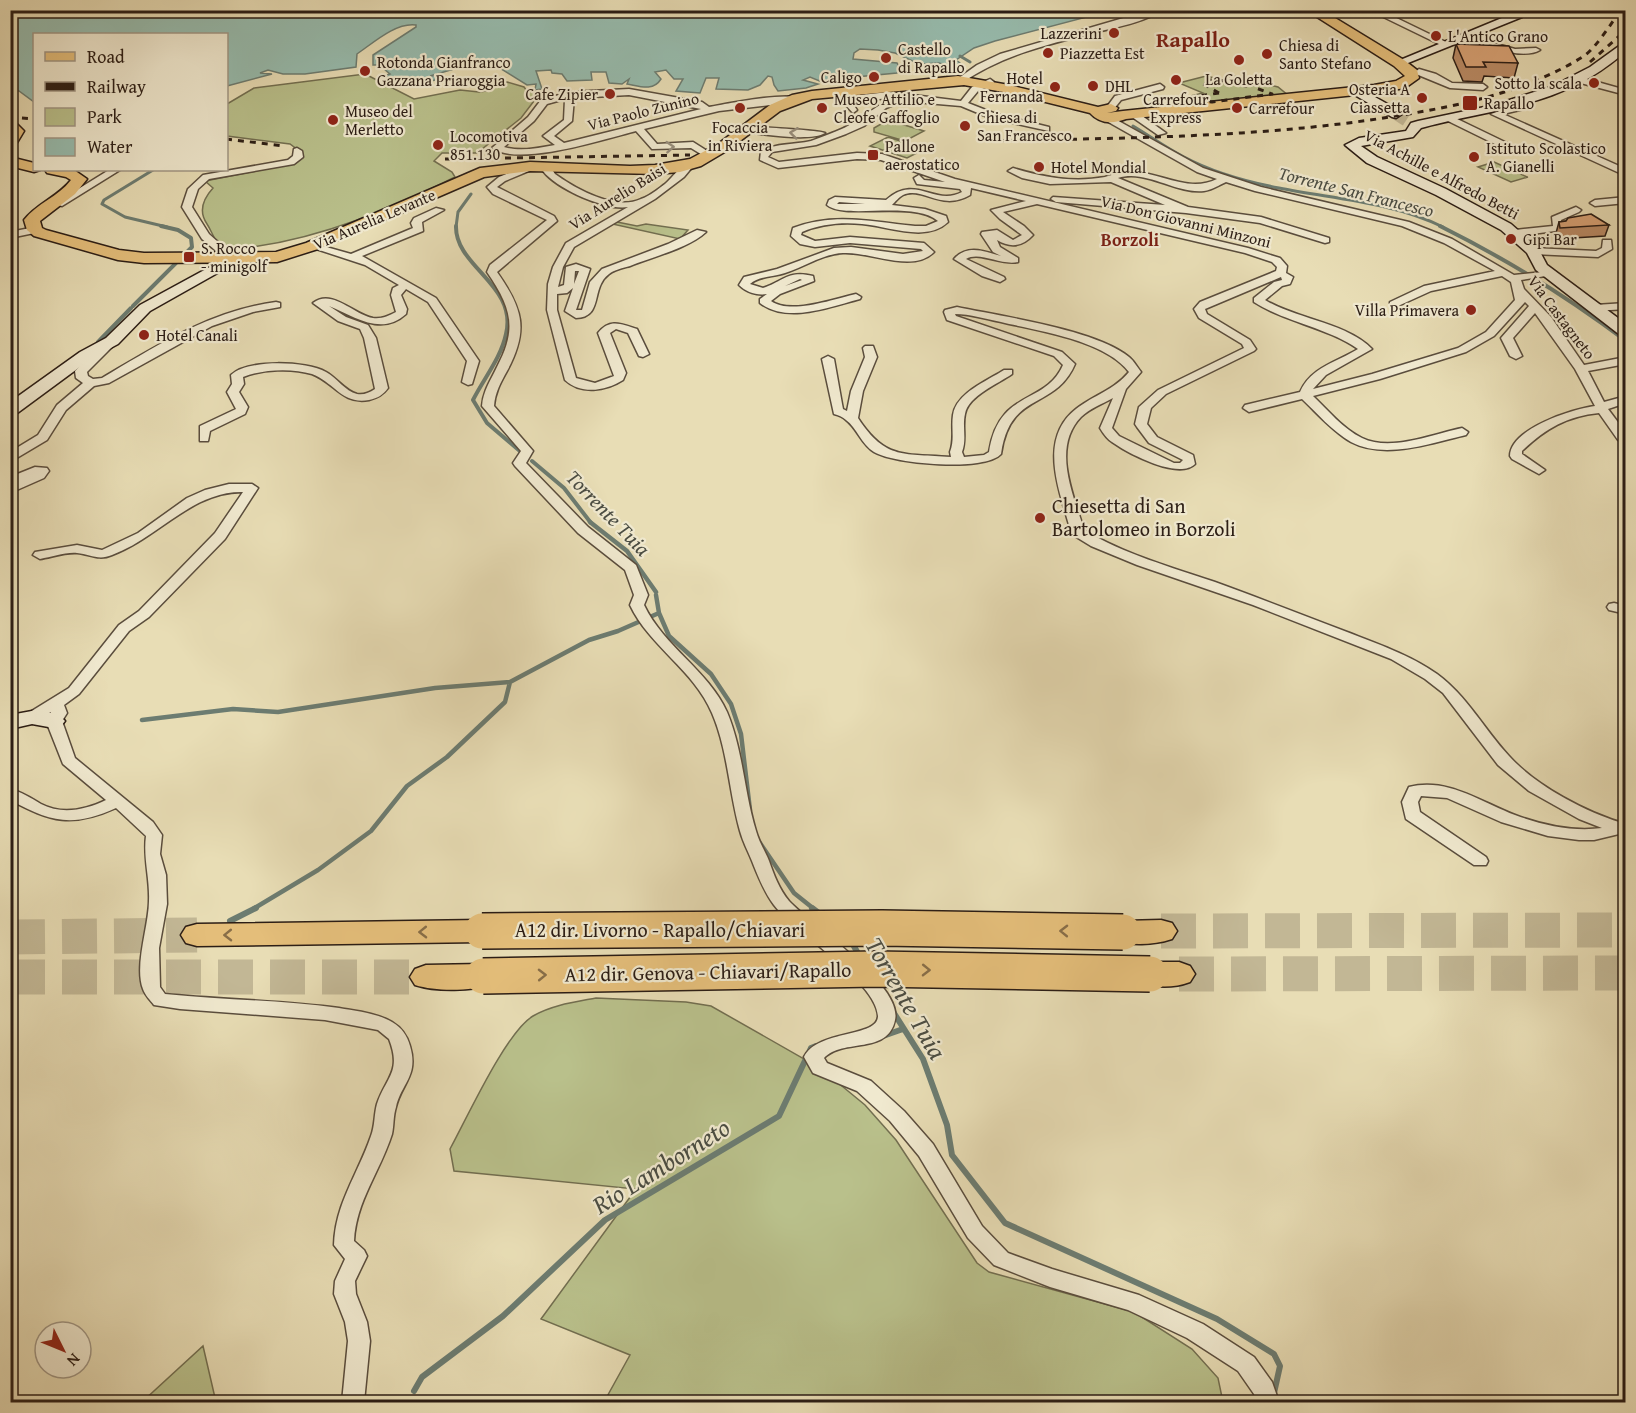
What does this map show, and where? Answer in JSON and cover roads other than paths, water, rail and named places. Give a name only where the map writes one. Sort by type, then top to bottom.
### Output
[{"type":"highway","name":"A12 dir. Livorno - Rapallo/Chiavari","points":[[197,935],[882,928],[1161,931]]},
{"type":"highway","name":"A12 dir. Genova - Chiavari/Rapallo","points":[[426,977],[876,969],[1164,974]]},
{"type":"main road","points":[[1312,10],[1409,70]]},
{"type":"main road","points":[[1119,111],[1357,91],[1409,70]]},
{"type":"main road","name":"Via Aurelia Levante","points":[[35,231],[118,255],[173,259],[232,259],[285,255],[312,246],[480,173],[533,166],[645,170],[689,165],[727,145],[744,129],[779,106],[815,94],[956,81],[985,83],[1119,111]]},
{"type":"main road","points":[[10,125],[17,131],[10,143]]},
{"type":"main road","points":[[10,161],[33,166]]},
{"type":"main road","points":[[35,231],[32,220],[42,209],[73,188],[79,179],[70,173],[58,171]]},
{"type":"street","points":[[956,81],[993,60],[1045,44],[1110,29],[1159,10]]},
{"type":"street","points":[[1373,10],[1446,44]]},
{"type":"street","points":[[1409,70],[1446,44],[1522,13],[1519,10]]},
{"type":"street","points":[[1465,37],[1515,51],[1535,53]]},
{"type":"street","points":[[1451,119],[1519,101],[1576,79],[1616,54],[1626,44]]},
{"type":"street","points":[[1409,70],[1433,76],[1450,85],[1483,87]]},
{"type":"street","points":[[1576,79],[1626,93]]},
{"type":"street","points":[[963,104],[985,83]]},
{"type":"street","points":[[1119,111],[1160,87]]},
{"type":"street","name":"Via Achille e Alfredo Betti","points":[[1357,91],[1396,114]]},
{"type":"street","points":[[562,146],[548,136],[568,121],[570,95],[629,92],[702,105],[707,110]]},
{"type":"street","name":"Via Paolo Zunino","points":[[570,95],[544,102],[531,119],[497,148],[503,152],[526,152],[562,146],[707,110],[797,99]]},
{"type":"street","points":[[853,110],[844,99],[889,95],[963,104],[993,116],[1046,129]]},
{"type":"street","name":"Via Don Giovanni Minzoni","points":[[902,98],[872,112],[862,127],[813,143],[770,150],[764,153],[763,158],[777,165],[875,156],[924,174],[1248,251],[1276,260],[1282,266],[1281,273],[1204,304],[1199,309],[1203,316],[1246,342],[1250,349],[1162,392],[1146,406],[1141,424],[1153,440],[1189,458],[1190,464],[1181,467],[1171,465],[1114,439],[1106,428],[1120,389]]},
{"type":"street","points":[[1519,101],[1521,107],[1495,114],[1626,173]]},
{"type":"street","points":[[1119,111],[1161,133]]},
{"type":"street","points":[[1119,111],[1180,161],[1224,179],[1405,224],[1448,241],[1511,276]]},
{"type":"street","points":[[1451,119],[1506,146]]},
{"type":"street","name":"Via Achille e Alfredo Betti","points":[[1451,119],[1412,124],[1409,134],[1351,145],[1372,160],[1442,192],[1515,233],[1533,251],[1544,274],[1626,332]]},
{"type":"street","points":[[638,127],[656,147],[693,145],[709,156]]},
{"type":"street","points":[[744,129],[802,134],[843,132]]},
{"type":"street","points":[[91,383],[82,378],[81,371],[145,308],[232,259],[212,246],[187,207],[190,192],[197,182],[207,177],[291,162],[297,158],[297,151]]},
{"type":"street","name":"Via Aurelio Baisi","points":[[643,354],[633,331],[615,325],[604,333],[620,373],[619,378],[613,383],[594,387],[584,387],[571,380],[552,309],[553,290],[563,253],[570,244],[642,202],[679,177],[689,165]]},
{"type":"street","points":[[533,166],[501,179],[492,187],[496,192],[552,221],[494,267],[492,272],[509,297],[517,335],[505,365],[488,395],[488,406],[526,451],[519,463],[583,530],[631,568],[641,595],[637,605],[646,624],[708,692],[718,710],[731,746],[748,833],[771,890],[783,906],[807,929],[873,984],[881,1000],[888,1016],[886,1027],[876,1035],[829,1044],[818,1049],[813,1057],[820,1068],[864,1086],[897,1116],[926,1150],[975,1232],[1001,1259],[1050,1278],[1132,1302],[1195,1331],[1246,1364],[1264,1389],[1268,1402]]},
{"type":"street","points":[[552,167],[548,171],[552,178],[586,194],[619,206],[642,202]]},
{"type":"street","points":[[42,209],[57,204],[113,171]]},
{"type":"street","points":[[1013,171],[1033,180],[1046,182],[1112,179],[1186,210]]},
{"type":"street","points":[[856,297],[805,309],[778,309],[764,301],[776,292],[809,281],[809,278],[795,275],[786,279],[774,290],[764,291],[744,285],[748,279],[783,271],[821,254],[837,250],[850,249],[904,257],[925,256],[930,252],[924,246],[850,240],[815,244],[804,242],[796,236],[797,230],[811,224],[833,221],[864,221],[920,229],[939,226],[943,222],[942,218],[931,213],[878,208],[842,208],[832,205],[832,202],[838,199],[888,203],[896,195],[905,191],[921,192],[930,197],[946,199],[961,197],[967,193],[967,189],[962,186],[920,182],[924,174]]},
{"type":"street","points":[[1112,179],[1114,175],[1134,174],[1202,188],[1224,179]]},
{"type":"street","points":[[1000,279],[959,259],[965,254],[976,252],[1005,261],[1014,260],[996,251],[991,238],[986,234],[993,232],[1002,241],[1012,243],[1028,235],[1024,229],[1001,218],[996,210],[1044,199],[1186,210],[1261,220],[1325,240]]},
{"type":"street","points":[[1595,203],[1626,200]]},
{"type":"street","points":[[359,259],[356,255],[361,252],[419,229],[416,222],[418,220],[439,210]]},
{"type":"street","points":[[1515,233],[1559,228],[1556,219],[1576,210]]},
{"type":"street","points":[[10,235],[35,231]]},
{"type":"street","points":[[553,290],[563,291],[569,286],[570,269],[576,267],[585,269],[570,311],[575,315],[582,314],[587,312],[595,282],[606,271],[672,246],[701,232]]},
{"type":"street","points":[[1533,251],[1598,254],[1607,249],[1607,242]]},
{"type":"street","points":[[312,246],[359,259],[432,300],[473,361],[468,382]]},
{"type":"street","points":[[1281,273],[1288,277],[1286,282],[1278,284],[1258,300],[1268,307],[1334,331],[1366,349],[1319,373],[1307,385],[1305,395]]},
{"type":"street","points":[[1394,304],[1428,288],[1511,276],[1544,274]]},
{"type":"street","name":"Via Castagneto","points":[[1511,276],[1534,308],[1547,319],[1581,369],[1601,408],[1622,437]]},
{"type":"street","points":[[204,438],[204,429],[241,411],[242,407],[233,392],[238,384],[237,375],[265,366],[317,372],[354,398],[366,398],[379,392],[382,388],[380,378],[370,338],[364,327],[342,319],[318,303],[328,301],[366,320],[384,320],[401,314],[402,309],[396,295],[397,290],[407,285]]},
{"type":"street","points":[[10,290],[10,303]]},
{"type":"street","points":[[1249,408],[1428,362],[1467,347],[1497,328],[1520,301],[1519,290]]},
{"type":"street","points":[[10,458],[43,436],[61,408],[91,383],[105,381],[189,333],[230,314],[276,304]]},
{"type":"street","points":[[1595,308],[1626,306]]},
{"type":"street","points":[[1516,356],[1507,338],[1534,308]]},
{"type":"street","points":[[828,359],[832,371],[831,387],[838,411],[852,418],[866,439],[880,451],[896,456],[959,461],[987,459],[995,454],[995,438],[1001,425],[1016,408],[1052,386],[1068,373],[1069,364],[1058,354],[951,318],[950,312],[957,310],[1051,331],[1106,349],[1133,367],[1135,372],[1120,389],[1080,412],[1067,424],[1059,447],[1062,472],[1078,532],[1096,543],[1142,562],[1258,602],[1396,656],[1430,676],[1448,690],[1504,761],[1534,787],[1560,803],[1623,830]]},
{"type":"street","points":[[10,410],[86,355],[112,341]]},
{"type":"street","points":[[852,418],[856,391],[871,357],[869,348]]},
{"type":"street","points":[[1581,369],[1626,360]]},
{"type":"street","points":[[959,461],[956,452],[960,442],[958,414],[965,401],[1008,372]]},
{"type":"street","points":[[1305,395],[1349,435],[1359,442],[1373,446],[1390,446],[1462,432]]},
{"type":"street","points":[[1539,470],[1516,456],[1516,450],[1536,430],[1581,410],[1601,408],[1622,399],[1626,400]]},
{"type":"street","points":[[10,482],[35,471],[43,471],[40,475],[10,489]]},
{"type":"street","points":[[20,720],[55,713],[89,675],[124,628],[144,614],[220,536],[252,488],[241,486],[208,491],[193,497],[145,536],[104,554],[95,555],[75,549],[40,555]]},
{"type":"street","points":[[55,713],[68,760],[147,826],[154,835],[153,854],[158,875],[158,904],[150,948],[151,988],[160,1000],[184,1005],[315,1012],[364,1019],[384,1025],[395,1032],[404,1064],[398,1083],[387,1103],[382,1133],[346,1212],[344,1245],[357,1256],[345,1281],[345,1294],[356,1322],[359,1341],[353,1402]]},
{"type":"street","points":[[1480,861],[1412,815],[1410,802],[1415,791],[1430,789],[1443,791],[1471,800],[1508,819],[1556,831],[1593,836],[1623,830]]},
{"type":"street","points":[[10,794],[24,799],[38,809],[60,817],[99,810],[117,801]]},
{"type":"water","points":[[1061,10],[1083,18],[974,48],[956,60],[960,63],[954,67],[939,63],[919,64],[895,53],[860,49],[854,53],[853,59],[897,63],[900,69],[897,73],[822,82],[810,77],[803,80],[818,84],[806,88],[778,91],[772,77],[768,76],[760,85],[748,90],[716,89],[719,78],[706,78],[700,93],[676,91],[683,79],[674,79],[666,70],[655,72],[661,79],[650,87],[627,84],[629,79],[622,84],[609,83],[606,72],[591,72],[592,80],[567,81],[562,74],[552,73],[551,70],[536,71],[542,89],[535,90],[536,84],[527,85],[495,65],[481,67],[465,62],[463,63],[468,65],[430,76],[440,75],[443,78],[415,85],[411,77],[393,81],[384,76],[390,74],[379,65],[373,65],[373,55],[416,25],[401,27],[385,34],[357,54],[356,67],[305,74],[283,74],[268,70],[260,73],[272,74],[228,86],[228,33],[33,33],[33,101],[19,91],[11,90],[11,11]]},
{"type":"waterway","name":"Torrente San Francesco","points":[[960,56],[970,62]]},
{"type":"waterway","name":"Torrente San Francesco","points":[[1133,126],[1184,157],[1230,176],[1279,188],[1384,207],[1443,227]]},
{"type":"waterway","points":[[151,171],[104,200],[102,204],[125,217],[167,227]]},
{"type":"waterway","name":"Torrente Tuia","points":[[456,226],[458,212],[471,194]]},
{"type":"waterway","points":[[133,306],[192,247],[191,238],[178,230],[161,226]]},
{"type":"waterway","name":"Torrente Tuia","points":[[456,226],[458,240],[465,253],[495,289],[503,302],[507,317],[504,343],[473,400],[487,423],[521,452]]},
{"type":"waterway","name":"Torrente San Francesco","points":[[1440,226],[1536,279],[1626,341]]},
{"type":"waterway","points":[[98,342],[131,308]]},
{"type":"waterway","name":"Torrente Tuia","points":[[532,461],[564,488],[591,522]]},
{"type":"waterway","name":"Torrente Tuia","points":[[591,522],[627,551],[656,592]]},
{"type":"waterway","name":"Torrente Tuia","points":[[656,595],[659,613]]},
{"type":"waterway","points":[[510,682],[589,640],[618,631],[659,613]]},
{"type":"waterway","name":"Torrente Tuia","points":[[659,613],[669,636],[711,674],[731,704],[741,734],[750,810]]},
{"type":"waterway","points":[[142,720],[233,709],[278,712],[435,688],[510,682]]},
{"type":"waterway","points":[[253,909],[318,870],[371,831],[407,786],[447,757],[505,702],[510,682]]},
{"type":"waterway","name":"Torrente Tuia","points":[[760,843],[794,893],[814,909]]},
{"type":"waterway","points":[[230,921],[256,908]]},
{"type":"waterway","name":"Torrente Tuia","points":[[812,908],[820,914]]},
{"type":"waterway","name":"Torrente Tuia","points":[[851,941],[860,957]]},
{"type":"waterway","name":"Torrente Tuia","points":[[892,1010],[923,1059],[947,1125],[952,1155],[1005,1223],[1217,1319],[1274,1354],[1280,1366],[1272,1402]]},
{"type":"waterway","name":"Rio Lamborneto","points":[[883,1036],[903,1029]]},
{"type":"waterway","name":"Rio Lamborneto","points":[[414,1391],[422,1377],[503,1316],[605,1220],[779,1116],[811,1048],[816,1046]]},
{"type":"tunnel","points":[[1396,114],[1410,123]]},
{"type":"tunnel","points":[[1161,931],[1626,930]]},
{"type":"tunnel","points":[[10,937],[197,935]]},
{"type":"tunnel","points":[[1179,974],[1626,973]]},
{"type":"tunnel","points":[[10,977],[426,977]]},
{"type":"railway","points":[[987,141],[1231,134],[1377,119],[1457,105],[1535,81],[1584,56],[1599,41],[1621,10]]},
{"type":"railway","points":[[1590,62],[1626,30]]},
{"type":"railway","points":[[1250,87],[1214,79],[1202,83],[1219,93],[1199,96],[1198,100],[1212,102],[1272,94],[1256,88]]},
{"type":"railway","points":[[10,117],[33,119]]},
{"type":"railway","points":[[228,139],[284,146]]},
{"type":"railway","points":[[445,159],[690,155]]},
{"type":"place","name":"Lazzerini","points":[[1114,33]]},
{"type":"place","name":"L'Antico Grano","points":[[1436,36]]},
{"type":"place","name":"Piazzetta Est","points":[[1048,53]]},
{"type":"place","name":"Chiesa di Santo Stefano","points":[[1267,54]]},
{"type":"place","name":"Castello di Rapallo","points":[[886,58]]},
{"type":"place","name":"La Goletta","points":[[1239,60]]},
{"type":"place","name":"Rotonda Gianfranco Gazzana Priaroggia","points":[[365,71]]},
{"type":"place","name":"Caligo","points":[[874,77]]},
{"type":"place","name":"Carrefour Express","points":[[1176,80]]},
{"type":"place","name":"Sotto la scala","points":[[1594,83]]},
{"type":"place","name":"DHL","points":[[1093,86]]},
{"type":"place","name":"Hotel Fernanda","points":[[1055,87]]},
{"type":"place","name":"Cafe Zipier","points":[[610,94]]},
{"type":"place","name":"Osteria A Ciassetta","points":[[1422,98]]},
{"type":"place","name":"Rapallo","points":[[1470,103]]},
{"type":"place","name":"Focaccia in Riviera","points":[[740,108]]},
{"type":"place","name":"Museo Attilio e Cleofe Gaffoglio","points":[[822,108]]},
{"type":"place","name":"Carrefour","points":[[1237,108]]},
{"type":"place","name":"Museo del Merletto","points":[[333,120]]},
{"type":"place","name":"Chiesa di San Francesco","points":[[965,126]]},
{"type":"place","name":"Locomotiva 851.130","points":[[438,145]]},
{"type":"place","name":"Pallone aerostatico","points":[[873,155]]},
{"type":"place","name":"Istituto Scolastico A. Gianelli","points":[[1474,157]]},
{"type":"place","name":"Hotel Mondial","points":[[1039,167]]},
{"type":"place","name":"Gipi Bar","points":[[1511,239]]},
{"type":"place","name":"S. Rocco - minigolf","points":[[189,257]]},
{"type":"place","name":"Villa Primavera","points":[[1471,310]]},
{"type":"place","name":"Hotel Canali","points":[[144,335]]},
{"type":"place","name":"Chiesetta di San Bartolomeo in Borzoli","points":[[1040,518]]},
{"type":"district","name":"Rapallo","points":[[1193,39]]},
{"type":"district","name":"Borzoli","points":[[1130,240]]}]
